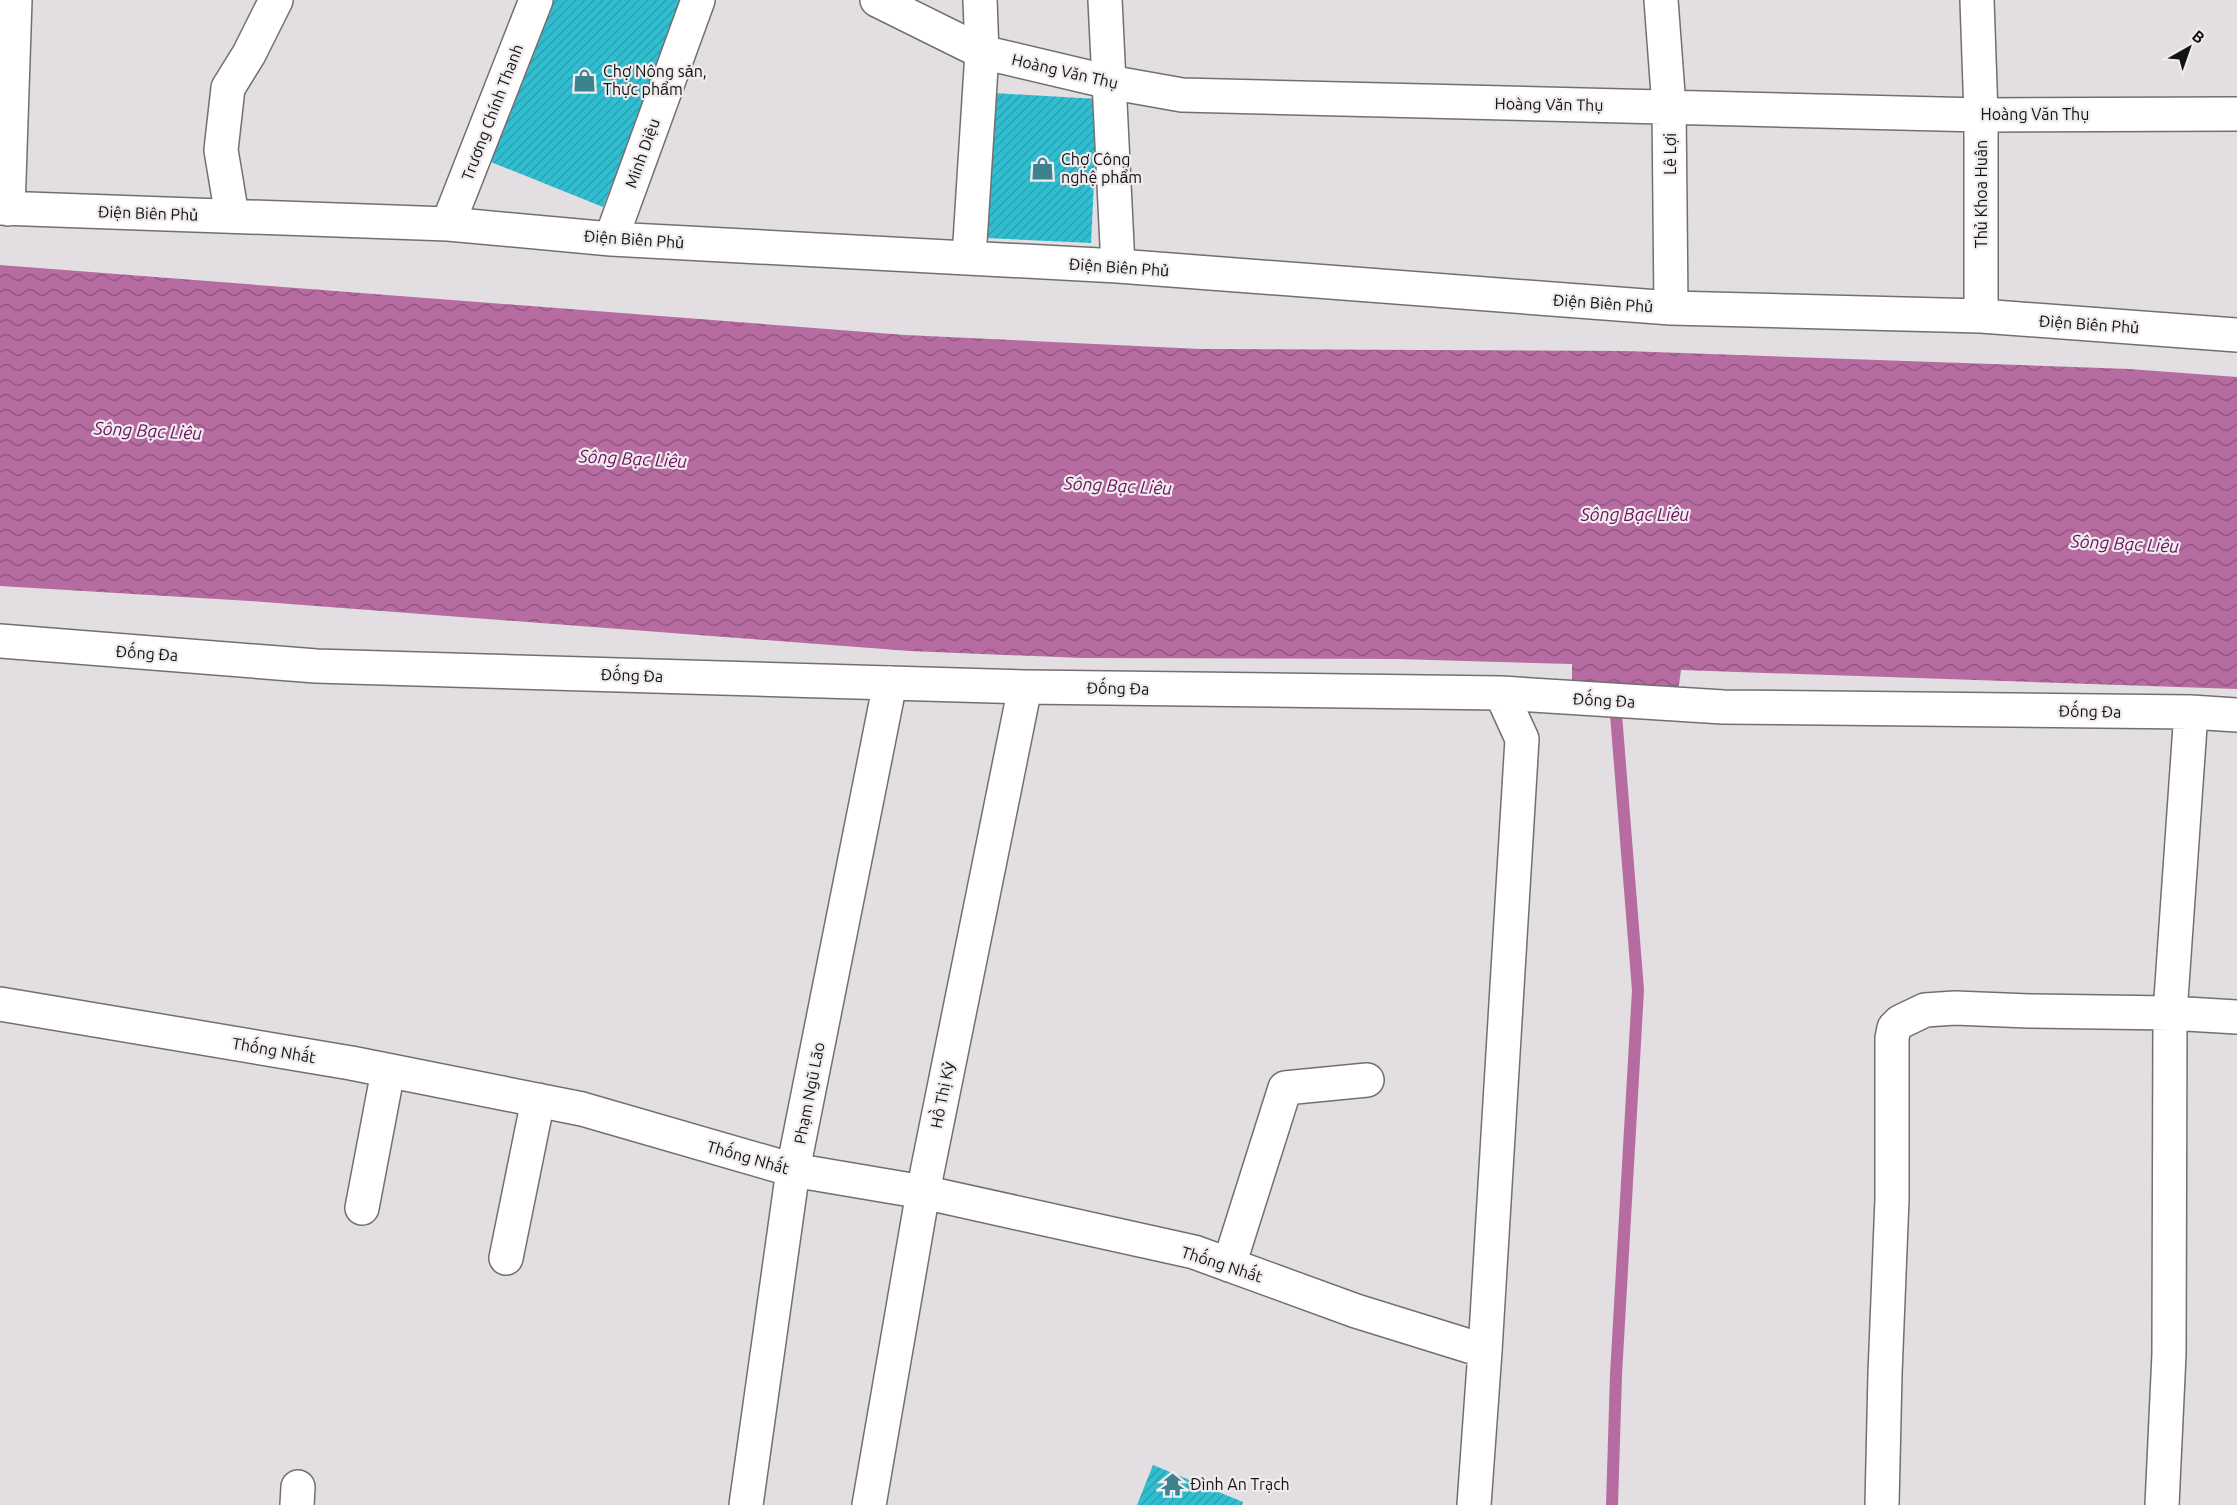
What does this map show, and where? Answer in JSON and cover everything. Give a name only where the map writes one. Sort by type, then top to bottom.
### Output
[{"type":"street","points":[[4,208],[15,0]]},
{"type":"street","points":[[232,216],[221,150],[228,88],[249,54],[276,0]]},
{"type":"street","name":"Trương Chính Thanh","points":[[448,224],[536,0]]},
{"type":"street","name":"Minh Diệu","points":[[610,238],[698,0]]},
{"type":"street","name":"Hoàng Văn Thụ","points":[[877,0],[982,52],[1109,82],[1182,95],[1981,115],[2237,114]]},
{"type":"street","points":[[969,258],[982,52],[980,0]]},
{"type":"street","points":[[1105,0],[1118,266]]},
{"type":"street","name":"Lê Lợi","points":[[1661,0],[1669,106],[1671,308]]},
{"type":"street","name":"Thủ Khoa Huân","points":[[1977,0],[1981,115],[1981,316]]},
{"type":"street","name":"Điện Biên Phủ","points":[[4,208],[448,224],[610,238],[1118,266],[1671,308],[1981,316],[2237,335]]},
{"type":"street","name":"Đống Đa","points":[[0,641],[316,666],[1025,687],[1501,693],[1723,707],[2191,712],[2237,715]]},
{"type":"street","name":"Phạm Ngũ Lão","points":[[746,1505],[793,1170],[890,683]]},
{"type":"street","name":"Hồ Thị Kỷ","points":[[869,1505],[923,1192],[1025,687]]},
{"type":"street","points":[[1474,1505],[1522,739],[1501,693]]},
{"type":"street","points":[[2162,1505],[2169,1354],[2170,1013],[2191,712]]},
{"type":"street","name":"Thống Nhất","points":[[0,1004],[388,1071],[582,1109],[793,1170],[923,1192],[1194,1252],[1356,1311],[1485,1351]]},
{"type":"street","points":[[1882,1505],[1892,1199],[1892,1038],[1894,1028],[1900,1022],[1925,1010],[1956,1008],[2170,1013],[2237,1017]]},
{"type":"street","points":[[362,1208],[388,1071]]},
{"type":"street","points":[[1229,1265],[1286,1088],[1367,1080]]},
{"type":"street","points":[[506,1258],[538,1100]]},
{"type":"water","name":"Sông Bạc Liêu","points":[[0,265],[905,335],[1200,349],[1625,351],[2129,369],[2237,377],[2237,689],[1681,670],[1678,692],[1572,687],[1572,664],[1397,659],[1082,658],[910,651],[250,601],[0,586]]},
{"type":"building","name":"Chợ Nông sản, Thực phẩm","points":[[549,0],[685,0],[603,207],[486,160]]},
{"type":"building","name":"Chợ Công nghệ phẩm","points":[[994,93],[1098,99],[1091,243],[987,238]]},
{"type":"building","name":"Đình An Trạch","points":[[1153,1465],[1243,1502],[1242,1505],[1137,1505]]},
{"type":"waterway","points":[[1612,1505],[1616,1375],[1638,990],[1615,702]]},
{"type":"place","name":"Chợ Nông sản, Thực phẩm","points":[[585,80]]},
{"type":"place","name":"Chợ Công nghệ phẩm","points":[[1043,168]]},
{"type":"place","name":"Đình An Trạch","points":[[1172,1484]]}]
